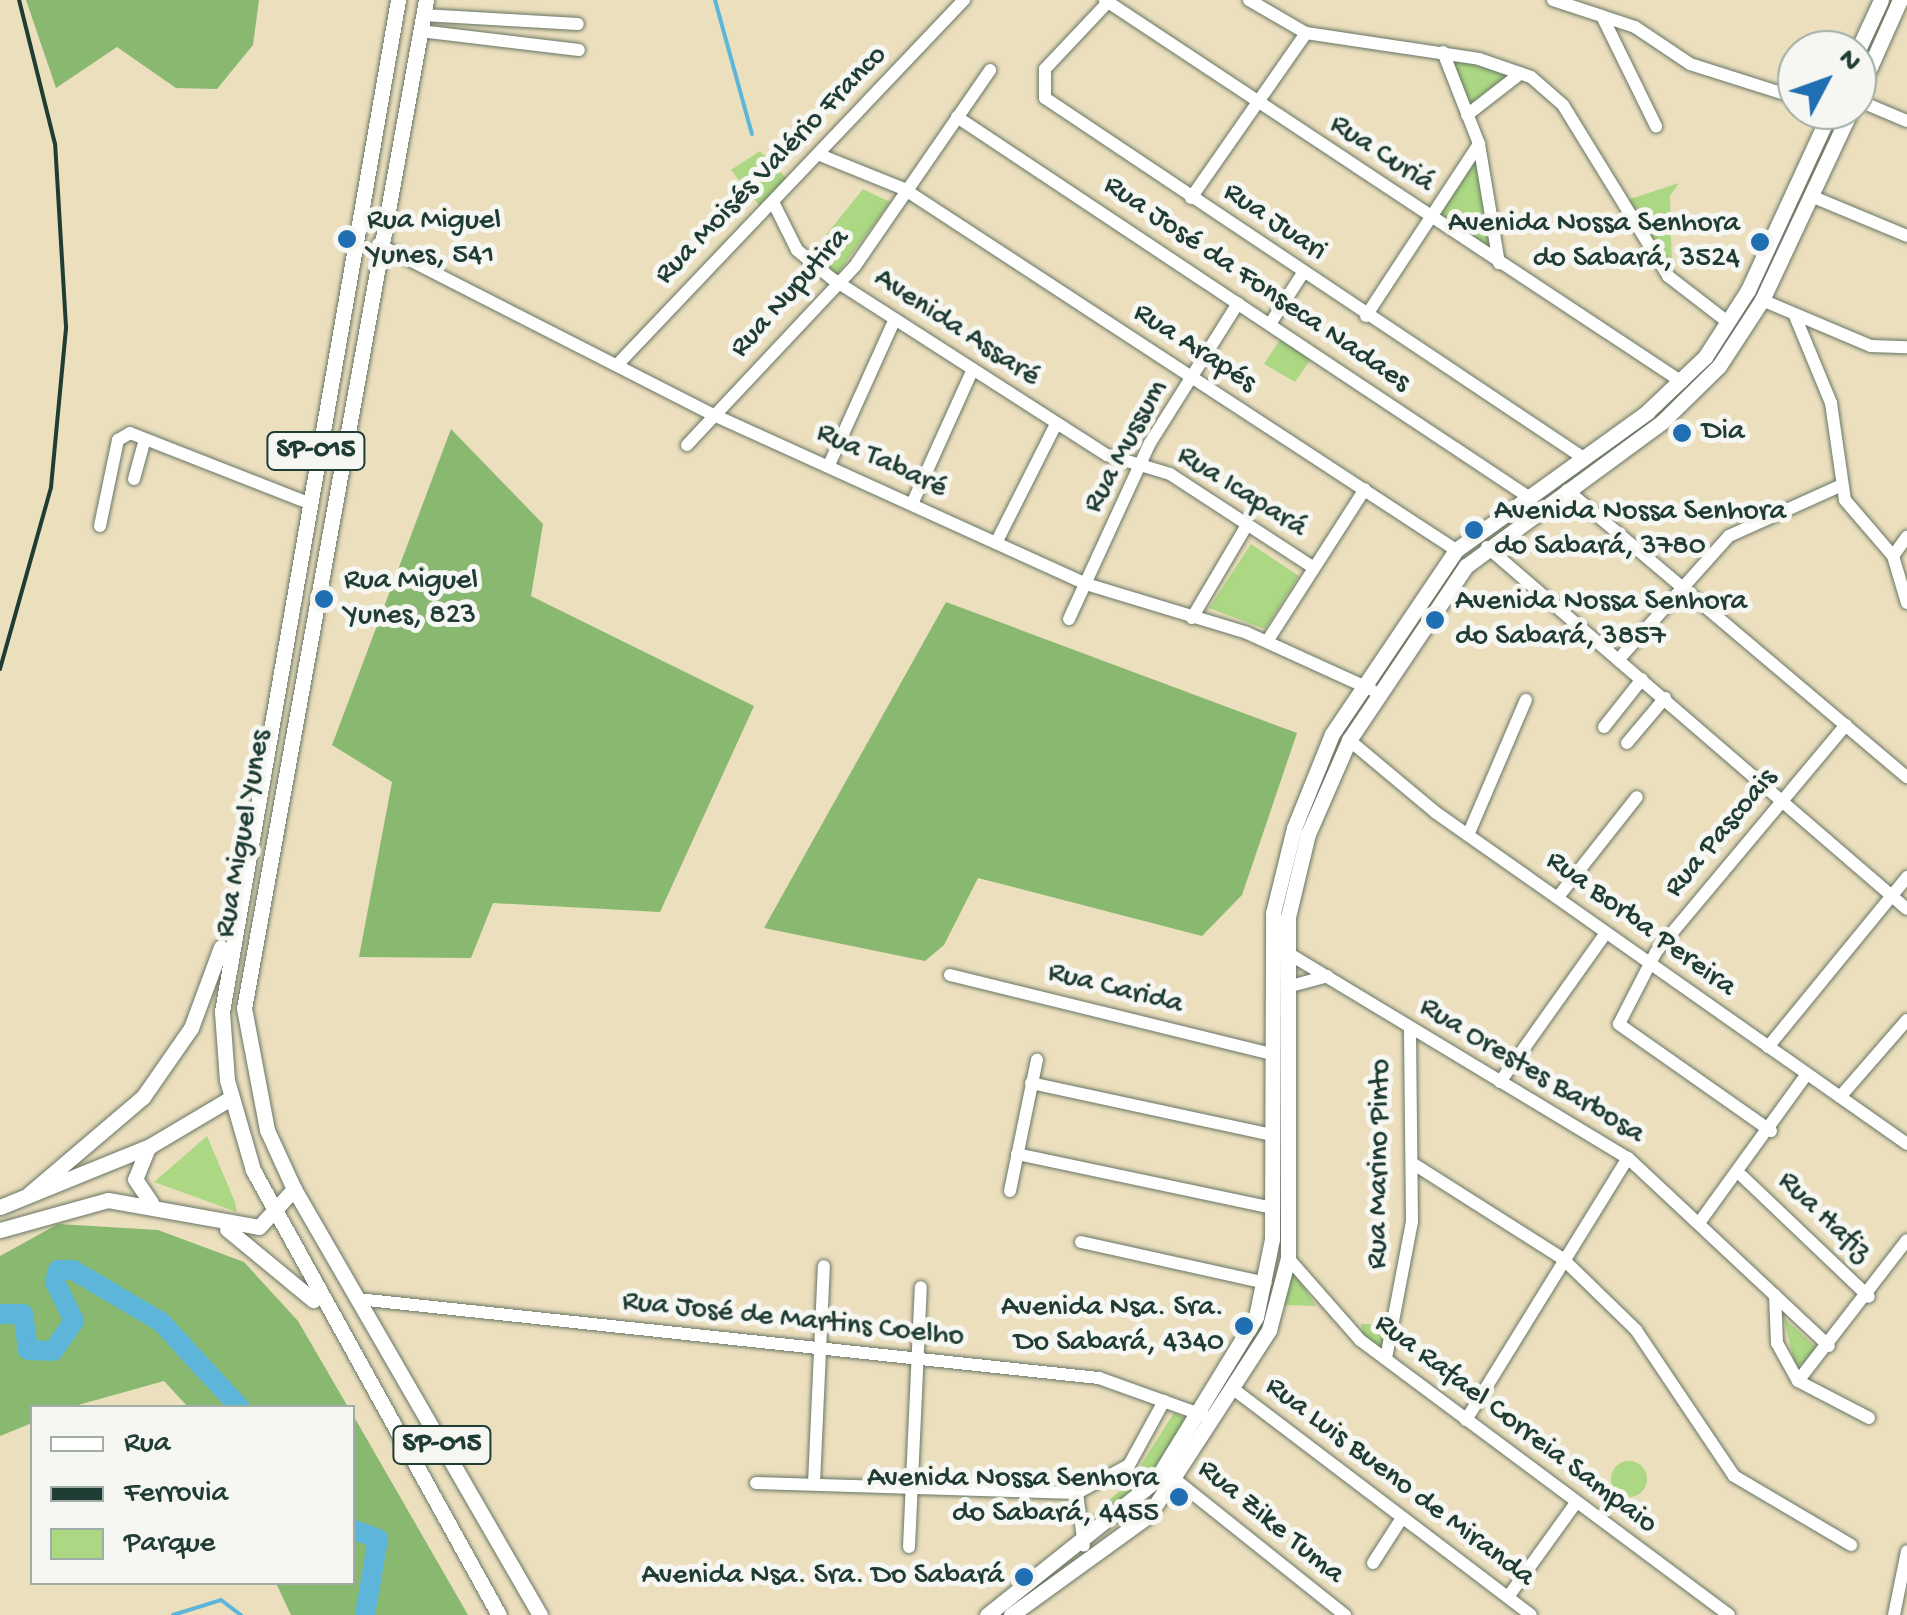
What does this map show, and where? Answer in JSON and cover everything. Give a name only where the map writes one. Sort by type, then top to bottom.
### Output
[{"type":"main road","name":"Rua Miguel Yunes","points":[[398,0],[236,902],[222,1012],[231,1098],[275,1216],[324,1311],[499,1615]]},
{"type":"main road","points":[[1867,30],[1881,0]]},
{"type":"main road","points":[[1877,52],[1900,0]]},
{"type":"main road","name":"Rua Miguel Yunes","points":[[423,15],[378,244],[245,996],[267,1130],[294,1189],[540,1615]]},
{"type":"main road","points":[[1209,1418],[1236,1391],[1269,1330],[1288,1258],[1286,952],[1308,834],[1369,689],[1441,595],[1487,547],[1696,391],[1762,300],[1823,130]]},
{"type":"main road","points":[[1011,1615],[1120,1543],[1209,1418],[1244,1344],[1266,1283],[1273,1208],[1268,1053],[1281,874],[1311,780],[1456,550],[1682,382],[1729,324],[1785,231],[1811,196],[1842,130]]},
{"type":"main road","points":[[303,522],[309,560],[320,570]]},
{"type":"main road","points":[[289,609],[302,620],[306,647]]},
{"type":"main road","points":[[29,1194],[164,1070],[196,1019],[236,902]]},
{"type":"main road","points":[[0,1208],[150,1146],[231,1098],[267,1130]]},
{"type":"main road","points":[[150,1146],[134,1178],[151,1203]]},
{"type":"main road","points":[[0,1230],[69,1204],[151,1203],[241,1229],[275,1216],[294,1189]]},
{"type":"main road","points":[[215,1222],[324,1311]]},
{"type":"main road","points":[[987,1615],[1084,1546],[1170,1476]]},
{"type":"street","name":"Rua Moisés Valério Franco","points":[[617,365],[964,0]]},
{"type":"street","points":[[1248,0],[1306,33],[1443,52],[1521,72],[1563,105],[1668,276],[1729,324]]},
{"type":"street","points":[[1554,0],[1602,16],[1690,64],[1777,92]]},
{"type":"street","name":"Rua Curiá","points":[[1107,1],[1682,382]]},
{"type":"street","name":"Rua Juari","points":[[1107,1],[1045,69],[1040,90],[1191,198],[1582,457]]},
{"type":"street","points":[[423,15],[578,24]]},
{"type":"street","points":[[423,15],[579,50]]},
{"type":"street","points":[[1602,16],[1656,126]]},
{"type":"street","points":[[1191,198],[1306,33]]},
{"type":"street","points":[[1443,52],[1479,144],[1499,262]]},
{"type":"street","name":"Rua Nuputira","points":[[687,445],[841,284],[990,70]]},
{"type":"street","points":[[1468,115],[1521,72]]},
{"type":"street","points":[[1877,107],[1907,121]]},
{"type":"street","name":"Rua José da Fonseca Nadaes","points":[[957,117],[1527,496]]},
{"type":"street","points":[[1366,316],[1479,144]]},
{"type":"street","name":"Rua Arapés","points":[[820,155],[904,189],[1456,550]]},
{"type":"street","points":[[1811,196],[1907,236]]},
{"type":"street","name":"Avenida Assaré","points":[[773,202],[798,250],[841,284],[1056,424],[1140,466]]},
{"type":"street","name":"Rua Tabaré","points":[[378,244],[716,416],[1086,584],[1268,640],[1369,689]]},
{"type":"street","points":[[1270,324],[1303,273]]},
{"type":"street","points":[[1762,300],[1871,346],[1907,348]]},
{"type":"street","name":"Rua Mussum","points":[[1068,619],[1140,466],[1238,303]]},
{"type":"street","points":[[1795,316],[1829,393],[1842,485],[1854,516],[1893,556],[1907,603]]},
{"type":"street","points":[[830,465],[895,319]]},
{"type":"street","points":[[912,504],[973,370]]},
{"type":"street","points":[[996,543],[1056,424]]},
{"type":"street","points":[[100,526],[118,440],[145,439],[306,502]]},
{"type":"street","points":[[134,480],[145,439]]},
{"type":"street","name":"Rua Icapará","points":[[1140,466],[1247,525],[1314,568]]},
{"type":"street","points":[[1619,659],[1682,587],[1754,519],[1842,485]]},
{"type":"street","points":[[1268,640],[1365,489]]},
{"type":"street","points":[[1567,490],[1907,777]]},
{"type":"street","points":[[1192,618],[1247,525]]},
{"type":"street","points":[[1893,556],[1907,537]]},
{"type":"street","points":[[1487,547],[1907,910]]},
{"type":"street","points":[[1604,727],[1642,679]]},
{"type":"street","points":[[1628,743],[1665,698]]},
{"type":"street","points":[[1468,836],[1526,700]]},
{"type":"street","name":"Rua Pascoais","points":[[1770,1131],[1620,1028],[1651,965],[1846,726]]},
{"type":"street","name":"Rua Borba Pereira","points":[[1349,740],[1468,836],[1907,1144]]},
{"type":"street","points":[[1558,897],[1638,796]]},
{"type":"street","points":[[1768,1047],[1907,877]]},
{"type":"street","points":[[1500,1082],[1606,933]]},
{"type":"street","name":"Rua Orestes Barbosa","points":[[1286,952],[1628,1158],[1830,1346]]},
{"type":"street","name":"Rua Carida","points":[[950,974],[1268,1053]]},
{"type":"street","points":[[1287,987],[1328,976]]},
{"type":"street","points":[[1840,1097],[1907,1020]]},
{"type":"street","name":"Rua Marino Pinto","points":[[1386,1358],[1408,1272],[1412,1164],[1410,1028]]},
{"type":"street","points":[[1010,1191],[1037,1060]]},
{"type":"street","points":[[1700,1223],[1742,1176],[1807,1074]]},
{"type":"street","points":[[1031,1083],[1272,1135]]},
{"type":"street","points":[[1016,1154],[1273,1208]]},
{"type":"street","points":[[1466,1420],[1628,1158]]},
{"type":"street","points":[[1412,1164],[1563,1258],[1636,1330],[1734,1476],[1851,1544]]},
{"type":"street","name":"Rua Hafiz","points":[[1742,1176],[1869,1297]]},
{"type":"street","points":[[1798,1381],[1869,1297],[1907,1240]]},
{"type":"street","points":[[1082,1242],[1266,1283]]},
{"type":"street","name":"Rua Rafael Correia Sampaio","points":[[1288,1258],[1338,1322],[1575,1504],[1728,1615]]},
{"type":"street","points":[[814,1483],[824,1266]]},
{"type":"street","points":[[909,1546],[914,1361],[921,1287]]},
{"type":"street","points":[[1775,1296],[1777,1343],[1798,1381],[1869,1418]]},
{"type":"street","name":"Rua José de Martins Coelho","points":[[358,1299],[1100,1378],[1209,1418]]},
{"type":"street","name":"Rua Luis Bueno de Miranda","points":[[1236,1391],[1531,1615]]},
{"type":"street","points":[[756,1483],[1077,1493],[1128,1465],[1164,1401]]},
{"type":"street","name":"Rua Zike Tuma","points":[[1170,1476],[1345,1615]]},
{"type":"street","points":[[1077,1493],[1084,1546]]},
{"type":"street","points":[[1508,1597],[1575,1504]]},
{"type":"street","points":[[1372,1563],[1402,1518]]},
{"type":"street","points":[[1894,1615],[1906,1554]]},
{"type":"green space","points":[[26,0],[259,0],[253,45],[217,89],[176,88],[117,47],[56,88]]},
{"type":"green space","points":[[1449,58],[1478,63],[1515,76],[1469,109]]},
{"type":"green space","points":[[760,151],[790,182],[763,210],[731,170]]},
{"type":"green space","points":[[1478,155],[1494,254],[1436,217]]},
{"type":"green space","points":[[1679,183],[1670,196],[1672,269],[1624,201]]},
{"type":"green space","points":[[863,189],[890,202],[836,276],[809,256]]},
{"type":"green space","points":[[1280,340],[1311,359],[1295,382],[1264,364]]},
{"type":"green space","points":[[451,429],[543,524],[531,596],[754,706],[660,912],[493,903],[471,958],[359,957],[392,782],[332,745]]},
{"type":"green space","points":[[1251,544],[1299,576],[1265,629],[1209,608]]},
{"type":"green space","points":[[946,602],[1297,733],[1242,895],[1202,936],[978,878],[944,945],[925,961],[764,928]]},
{"type":"green space","points":[[207,1136],[235,1202],[237,1212],[154,1182]]},
{"type":"green space","points":[[58,1224],[158,1230],[244,1262],[298,1321],[347,1405],[186,1405],[164,1381],[78,1405],[30,1405],[30,1424],[0,1436],[0,1256]]},
{"type":"green space","points":[[1292,1269],[1316,1306],[1285,1305]]},
{"type":"green space","points":[[1784,1318],[1820,1351],[1809,1362],[1795,1366]]},
{"type":"green space","points":[[1361,1324],[1385,1324],[1383,1354],[1363,1340]]},
{"type":"green space","points":[[1174,1413],[1193,1422],[1152,1479],[1092,1531],[1089,1517],[1130,1482]]},
{"type":"green space","points":[[355,1418],[468,1615],[291,1615],[277,1585],[355,1585]]},
{"type":"green space","points":[[1629,1461],[1642,1466],[1647,1479],[1642,1492],[1629,1497],[1616,1492],[1611,1479],[1616,1466]]},
{"type":"waterway","points":[[715,0],[752,134]]},
{"type":"waterway","points":[[0,1314],[23,1314],[28,1350],[53,1351],[74,1321],[55,1282],[58,1270],[73,1270],[161,1322],[237,1405]]},
{"type":"waterway","points":[[355,1530],[378,1539],[365,1615]]},
{"type":"waterway","points":[[173,1615],[221,1600],[241,1615]]},
{"type":"railway","points":[[0,669],[51,487],[66,327],[55,144],[19,0]]},
{"type":"place","name":"Rua Miguel Yunes, 541","points":[[347,239]]},
{"type":"place","name":"Avenida Nossa Senhora do Sabará, 3524","points":[[1760,242]]},
{"type":"place","name":"Dia","points":[[1682,433]]},
{"type":"place","name":"Avenida Nossa Senhora do Sabará, 3780","points":[[1474,530]]},
{"type":"place","name":"Rua Miguel Yunes, 823","points":[[324,599]]},
{"type":"place","name":"Avenida Nossa Senhora do Sabará, 3857","points":[[1435,620]]},
{"type":"place","name":"Avenida Nsa. Sra. Do Sabará, 4340","points":[[1244,1326]]},
{"type":"place","name":"Avenida Nossa Senhora do Sabará, 4455","points":[[1179,1497]]},
{"type":"place","name":"Avenida Nsa. Sra. Do Sabará","points":[[1024,1577]]}]
